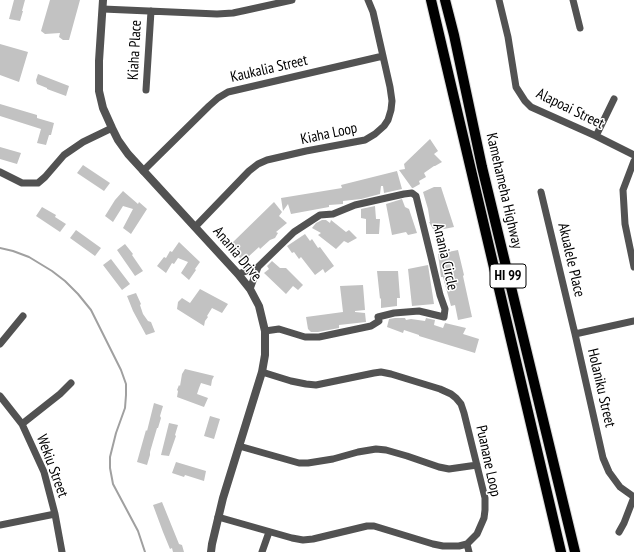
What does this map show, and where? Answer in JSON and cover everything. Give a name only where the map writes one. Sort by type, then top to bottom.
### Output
[{"type":"main road","points":[[426,0],[447,66]]},
{"type":"main road","name":"Kamehameha Highway","points":[[432,0],[561,552]]},
{"type":"main road","name":"Kamehameha Highway","points":[[447,0],[484,175],[575,552]]},
{"type":"street","points":[[103,4],[150,11],[217,14],[233,13],[292,0]]},
{"type":"street","name":"Kiaha Loop","points":[[195,227],[249,171],[258,164],[267,160],[306,151],[365,140],[376,134],[384,126],[388,120],[392,101],[374,12],[368,0]]},
{"type":"street","name":"Alapoai Street","points":[[499,0],[508,37],[516,88],[525,101],[531,107],[634,155]]},
{"type":"street","points":[[573,0],[580,28]]},
{"type":"street","name":"Anania Drive","points":[[103,4],[99,61],[100,91],[103,108],[112,128],[128,154],[250,288],[259,306],[265,330],[265,355],[262,372],[222,498],[211,552]]},
{"type":"street","name":"Kiaha Place","points":[[146,90],[150,11]]},
{"type":"street","name":"Kaukalia Street","points":[[143,171],[209,106],[228,92],[383,56]]},
{"type":"street","points":[[596,136],[614,99]]},
{"type":"street","points":[[0,172],[22,183],[38,183],[64,155],[83,142],[112,128]]},
{"type":"street","points":[[634,161],[623,190],[625,224],[634,267]]},
{"type":"street","name":"Akualele Place","points":[[541,192],[575,334]]},
{"type":"street","name":"Anania Circle","points":[[238,274],[258,267],[294,232],[320,215],[333,214],[361,204],[404,194],[412,193],[416,196],[440,296],[445,309],[444,317],[418,311],[394,313],[378,317],[379,321],[371,326],[319,337],[305,337],[279,329],[265,330]]},
{"type":"street","name":"Anania Circle","points":[[250,288],[258,267]]},
{"type":"street","points":[[0,344],[23,316]]},
{"type":"street","name":"Holaniku Street","points":[[634,321],[575,334],[603,458],[609,472],[620,487],[634,497]]},
{"type":"street","name":"Puanane Loop","points":[[262,372],[291,381],[316,385],[381,372],[440,389],[456,398],[461,404],[464,413],[485,498],[484,518],[477,534],[467,544]]},
{"type":"street","points":[[22,424],[60,394],[71,383]]},
{"type":"street","name":"Wekiu Street","points":[[0,396],[22,424],[44,472],[55,514],[62,552]]},
{"type":"street","points":[[239,446],[299,463],[319,462],[367,450],[386,450],[449,469],[477,465]]},
{"type":"street","points":[[619,532],[634,497]]},
{"type":"street","points":[[0,525],[55,514]]},
{"type":"street","points":[[218,517],[268,532],[303,540],[367,526],[374,526],[443,546],[459,546],[467,544],[469,552]]},
{"type":"street","points":[[262,552],[268,532]]},
{"type":"building","points":[[14,0],[25,0],[20,21],[9,19]]},
{"type":"building","points":[[50,0],[80,0],[69,40],[63,40],[59,37],[60,33],[45,34],[41,31]]},
{"type":"building","points":[[0,44],[28,52],[19,82],[0,75]]},
{"type":"building","points":[[38,74],[69,86],[66,96],[37,84],[36,80]]},
{"type":"building","points":[[0,104],[37,115],[37,118],[54,123],[51,135],[49,135],[46,145],[37,143],[41,129],[0,116]]},
{"type":"building","points":[[430,139],[438,151],[434,154],[442,162],[424,173],[426,177],[419,181],[420,184],[412,188],[399,170],[405,169],[404,164]]},
{"type":"building","points":[[0,147],[21,153],[17,164],[0,159]]},
{"type":"building","points":[[83,165],[110,183],[104,191],[77,173]]},
{"type":"building","points":[[397,171],[402,189],[384,193],[383,186],[381,186],[380,194],[361,199],[343,201],[343,204],[329,205],[329,207],[291,214],[288,204],[283,211],[281,198],[342,188],[341,185]]},
{"type":"building","points":[[434,187],[441,187],[454,227],[439,230],[438,228],[433,229],[429,222],[428,209],[423,192]]},
{"type":"building","points":[[123,191],[138,204],[139,202],[147,209],[131,234],[123,228],[133,209],[123,206],[113,222],[105,216],[115,200]]},
{"type":"building","points":[[402,199],[405,207],[409,209],[417,233],[408,235],[406,232],[392,235],[386,204]]},
{"type":"building","points":[[274,202],[282,212],[279,216],[287,223],[276,232],[278,233],[275,238],[270,240],[260,249],[259,247],[248,257],[250,258],[245,262],[239,257],[239,250],[231,244]]},
{"type":"building","points":[[375,206],[376,219],[380,219],[379,234],[366,234],[366,219],[361,218],[361,209]]},
{"type":"building","points":[[42,207],[56,215],[55,217],[66,224],[60,232],[36,216]]},
{"type":"building","points":[[326,220],[330,223],[331,220],[346,232],[349,230],[357,238],[348,243],[344,241],[336,249],[318,235],[321,233],[312,228],[316,223]]},
{"type":"building","points":[[76,230],[101,248],[95,256],[70,238]]},
{"type":"building","points":[[305,234],[310,241],[312,239],[318,248],[320,247],[334,266],[325,273],[323,269],[315,275],[301,257],[299,259],[287,246]]},
{"type":"building","points":[[179,242],[200,262],[189,280],[181,273],[188,262],[178,258],[174,264],[172,263],[166,273],[157,266],[164,257],[166,258],[170,251],[172,252]]},
{"type":"building","points":[[125,244],[143,271],[135,276],[117,250]]},
{"type":"building","points":[[458,250],[472,317],[458,320],[455,305],[451,306],[443,277],[441,277],[438,254]]},
{"type":"building","points":[[111,259],[130,284],[122,290],[103,265]]},
{"type":"building","points":[[272,261],[280,268],[286,268],[303,285],[298,290],[293,286],[286,294],[264,273],[269,269],[267,266]]},
{"type":"building","points":[[428,265],[434,304],[412,306],[408,269]]},
{"type":"building","points":[[377,271],[398,271],[400,298],[397,298],[397,306],[381,308]]},
{"type":"building","points":[[363,285],[365,310],[355,312],[365,313],[366,322],[339,325],[339,328],[318,332],[311,332],[308,329],[306,317],[343,312],[340,286]]},
{"type":"building","points":[[200,289],[228,304],[222,313],[212,308],[207,316],[208,317],[204,326],[177,309],[178,302],[182,298],[190,303]]},
{"type":"building","points":[[136,293],[141,304],[143,314],[148,321],[151,322],[155,332],[146,335],[133,311],[127,296]]},
{"type":"building","points":[[395,318],[425,321],[426,318],[435,320],[434,325],[443,328],[445,323],[466,328],[463,334],[479,339],[475,353],[404,330],[403,333],[387,327],[389,319]]},
{"type":"building","points":[[185,369],[214,376],[211,386],[201,383],[197,394],[208,398],[204,407],[177,397],[177,390],[179,385],[180,386],[182,374]]},
{"type":"building","points":[[154,403],[163,406],[160,416],[161,418],[147,465],[137,462]]},
{"type":"building","points":[[210,416],[220,419],[214,439],[204,436]]},
{"type":"building","points":[[169,423],[178,425],[169,456],[161,455]]},
{"type":"building","points":[[176,462],[206,471],[204,481],[185,475],[184,477],[172,473]]},
{"type":"building","points":[[162,502],[179,544],[182,545],[184,552],[173,552],[172,548],[170,549],[153,505]]},
{"type":"waterway","points":[[0,248],[29,257],[52,271],[78,294],[91,310],[121,370],[126,384],[125,408],[116,433],[110,457],[110,468],[113,484],[138,531],[145,552]]}]
